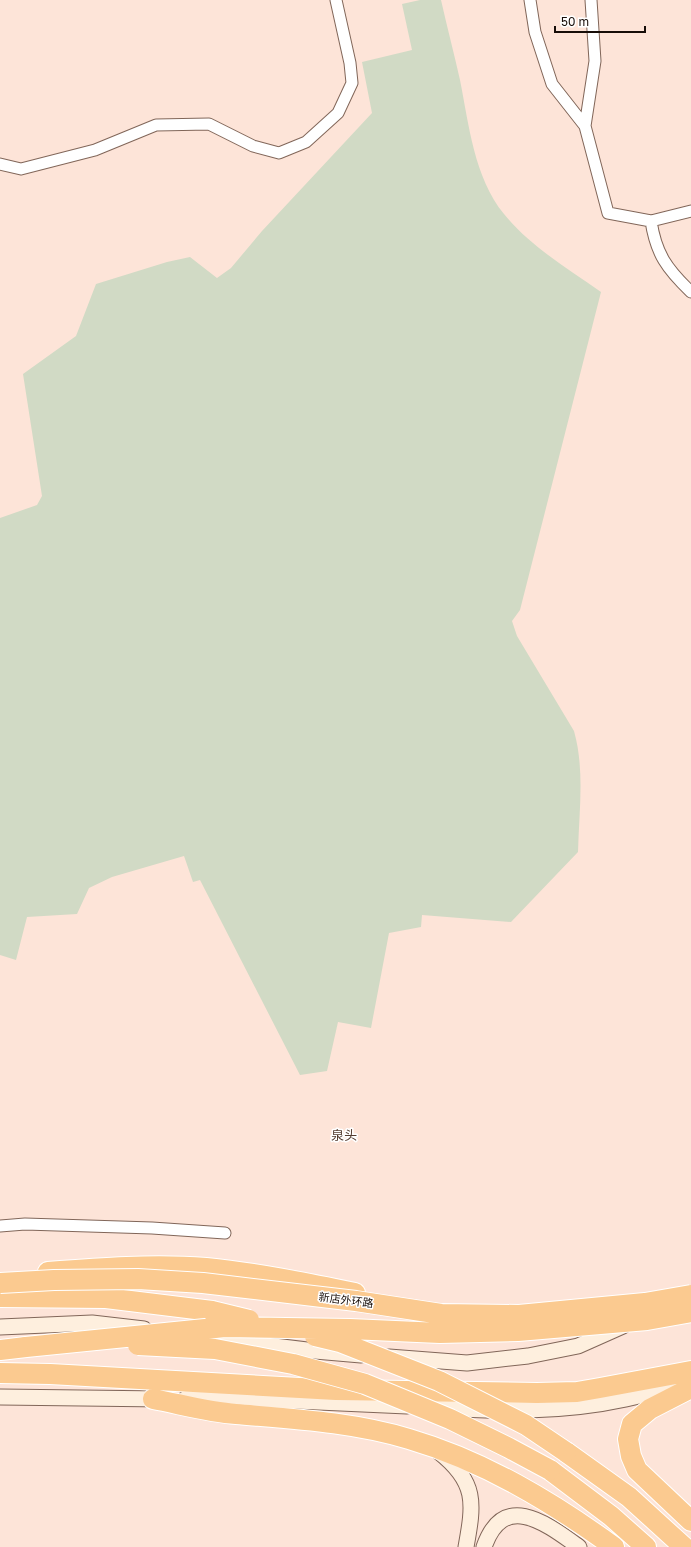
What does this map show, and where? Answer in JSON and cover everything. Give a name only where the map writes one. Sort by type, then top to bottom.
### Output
[{"type":"highway","points":[[0,1276],[82,1269],[154,1266],[205,1268],[274,1277],[391,1300]]},
{"type":"highway","name":"新店外环路","points":[[0,1283],[54,1280],[138,1279],[203,1283],[356,1301],[441,1314],[519,1315],[645,1303],[691,1296]]},
{"type":"highway","points":[[0,1297],[106,1298],[212,1310],[340,1342],[439,1381],[526,1425],[629,1497],[684,1547]]},
{"type":"highway","points":[[0,1350],[225,1327],[350,1329],[440,1333],[518,1331],[647,1320],[691,1312]]},
{"type":"highway","points":[[26,1347],[135,1345],[215,1349],[293,1364],[365,1384],[450,1420],[509,1448],[550,1470],[611,1516],[646,1547]]},
{"type":"highway","points":[[152,1390],[336,1390],[552,1393],[577,1392],[623,1385],[691,1371]]},
{"type":"highway","points":[[0,1373],[50,1374],[152,1390],[234,1414],[274,1417],[351,1427],[408,1439],[430,1446],[485,1469],[538,1496],[584,1525],[614,1547]]},
{"type":"highway","points":[[691,1388],[650,1409],[632,1424],[628,1439],[631,1456],[637,1470],[691,1521]]},
{"type":"main road","points":[[0,1327],[92,1323],[315,1351],[467,1363],[528,1356],[578,1346],[656,1310],[691,1296]]},
{"type":"main road","points":[[391,1300],[550,1336],[656,1310]]},
{"type":"main road","points":[[0,1397],[152,1390],[274,1400],[525,1411],[577,1407],[626,1399],[691,1381]]},
{"type":"main road","points":[[430,1446],[446,1458],[457,1470],[470,1491],[472,1516],[466,1547]]},
{"type":"main road","points":[[484,1547],[492,1528],[498,1522],[510,1517],[519,1516],[527,1516],[542,1522],[579,1547]]},
{"type":"street","points":[[0,164],[21,169],[95,150],[156,125],[208,124],[253,146],[279,153],[306,142],[338,113],[352,83],[350,62],[336,0]]},
{"type":"street","points":[[530,0],[535,32],[552,84],[586,126]]},
{"type":"street","points":[[591,0],[595,61],[586,126],[608,213],[651,221],[691,211]]},
{"type":"street","points":[[651,221],[657,247],[662,259],[675,277],[691,292]]},
{"type":"street","points":[[0,1226],[25,1224],[152,1228],[225,1233]]},
{"type":"green space","points":[[420,0],[441,0],[460,80],[474,150],[479,167],[494,199],[504,214],[526,237],[601,292],[520,610],[512,621],[517,636],[574,731],[580,776],[578,852],[511,922],[422,915],[421,927],[389,933],[371,1028],[338,1022],[327,1071],[300,1075],[200,880],[193,882],[184,856],[112,877],[89,888],[77,914],[27,917],[16,960],[0,955],[0,518],[37,505],[42,496],[23,374],[76,336],[96,284],[167,262],[190,257],[217,278],[231,268],[262,231],[372,113],[362,62],[412,50],[402,4]]},
{"type":"district","name":"泉头","points":[[344,1135]]}]
